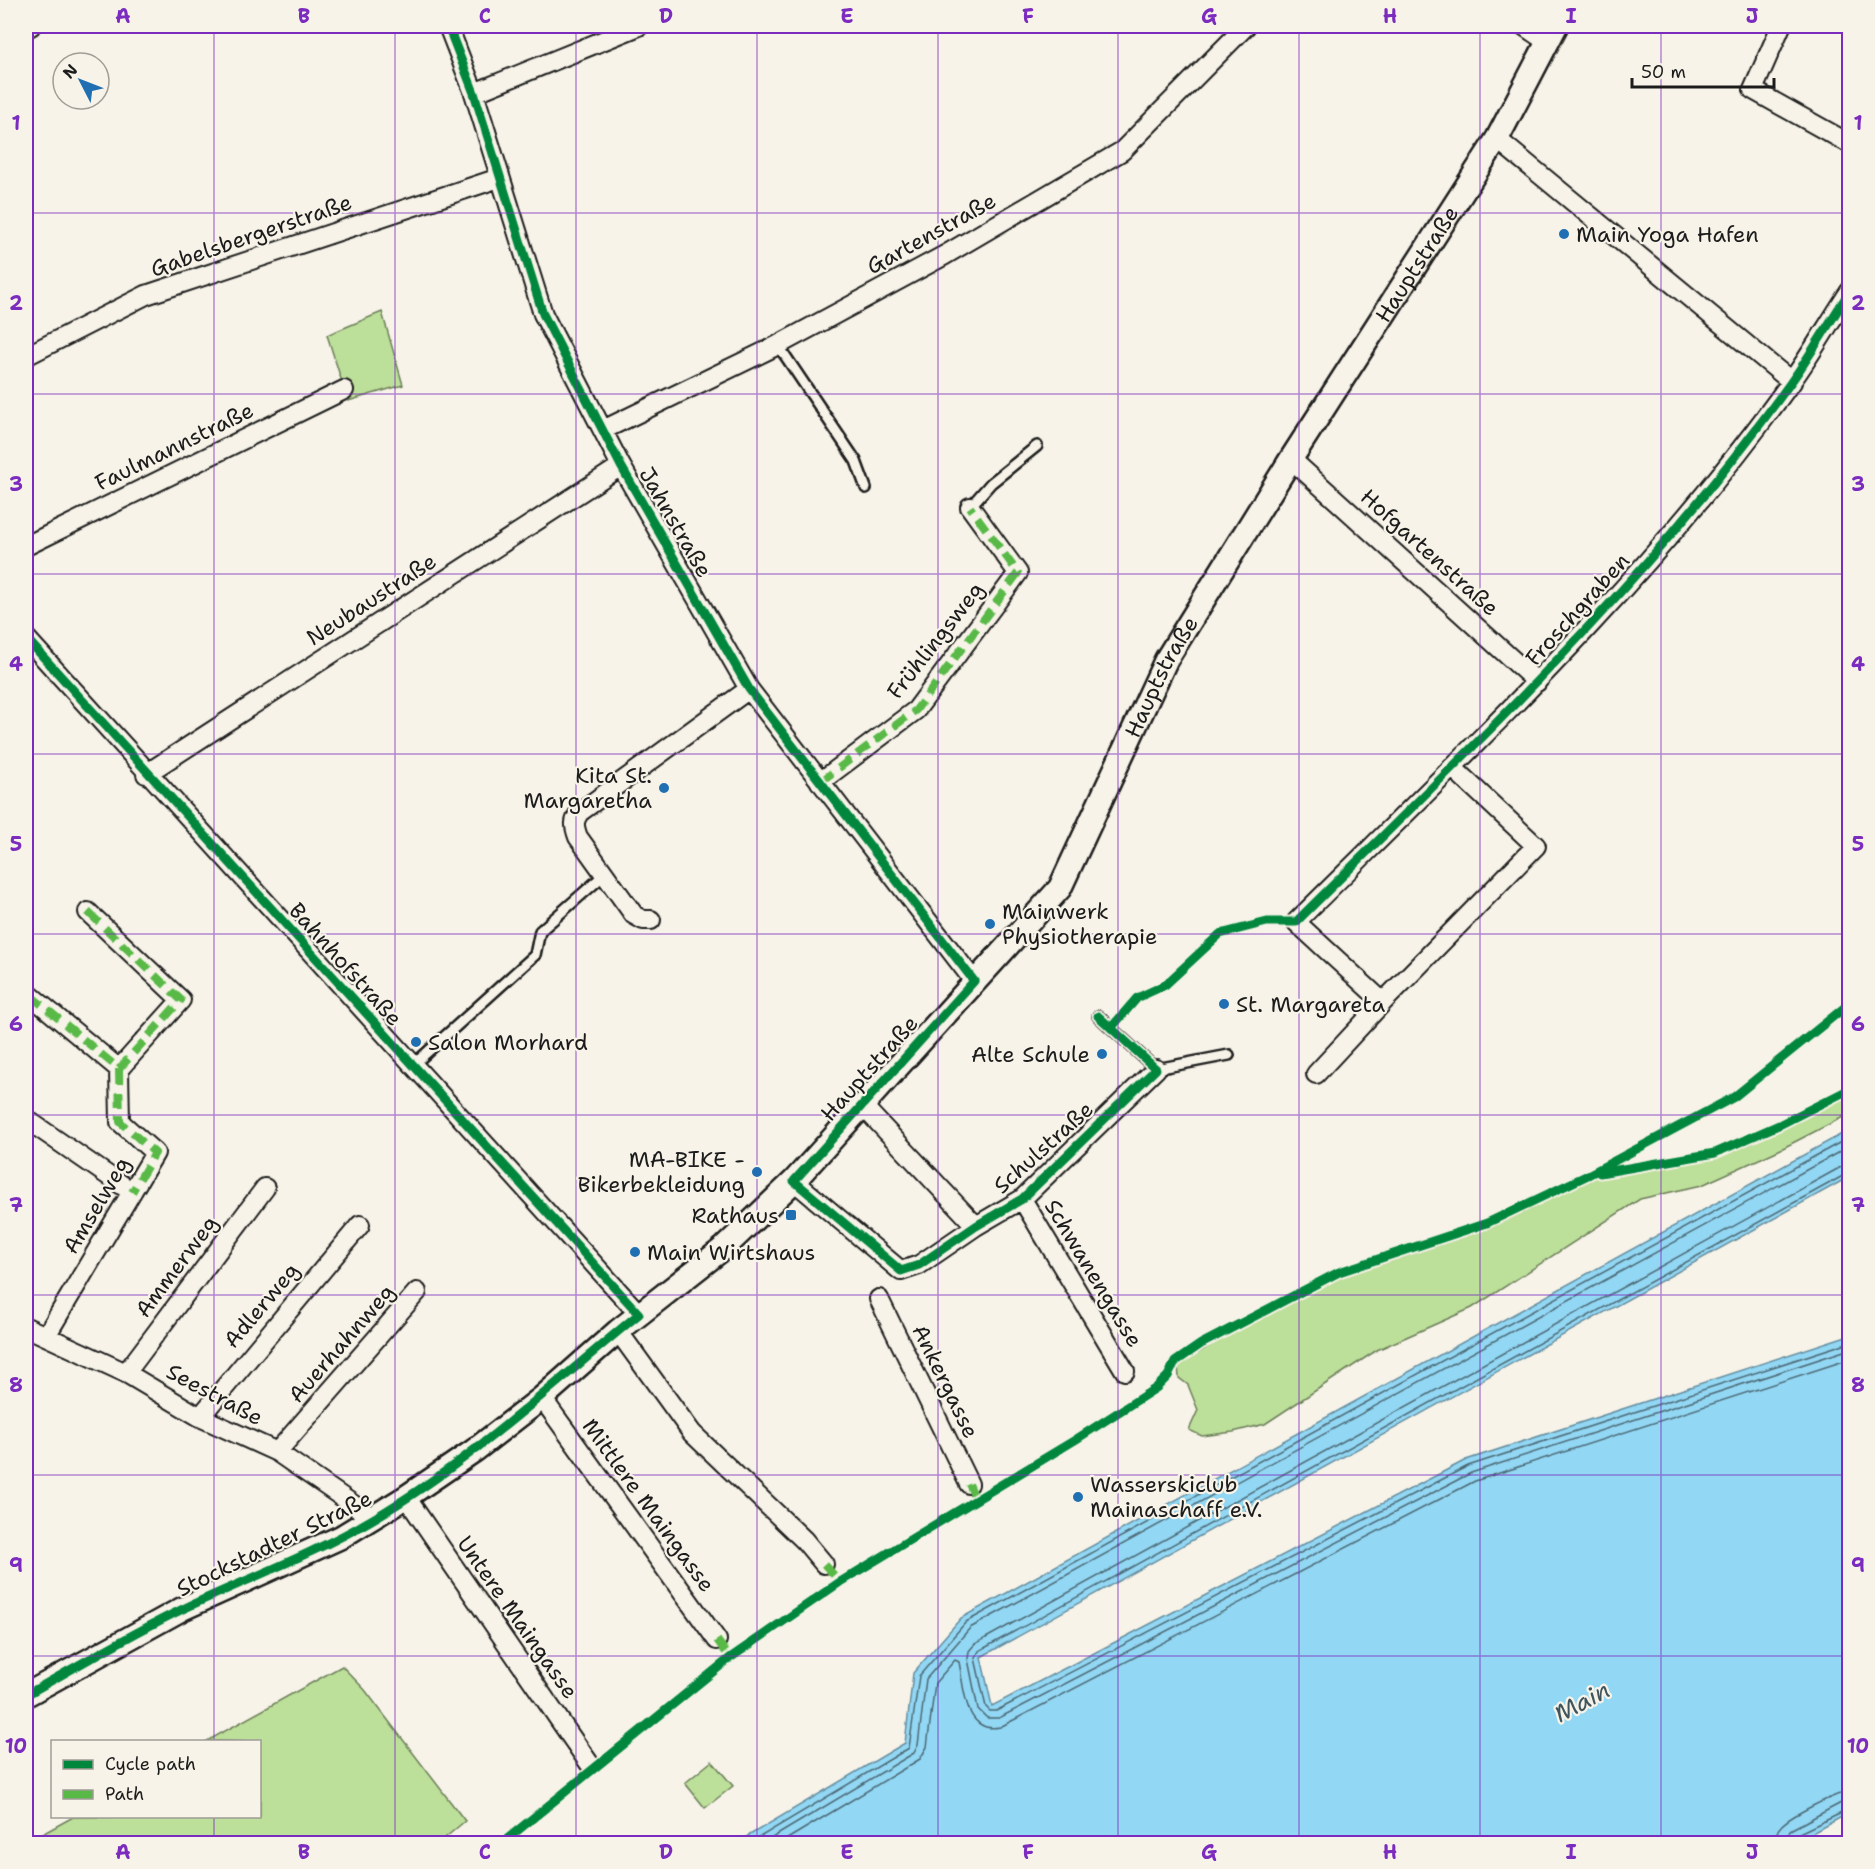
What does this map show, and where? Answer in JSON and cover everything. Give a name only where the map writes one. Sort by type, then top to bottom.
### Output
[{"type":"street","points":[[26,28],[31,26]]},
{"type":"street","name":"Jahnstraße","points":[[448,26],[474,93],[543,314],[621,465],[749,689],[974,981]]},
{"type":"street","points":[[474,93],[639,26]]},
{"type":"street","name":"Gartenstraße","points":[[603,430],[778,345],[945,255],[1122,151],[1246,26]]},
{"type":"street","points":[[1524,26],[1553,34]]},
{"type":"street","points":[[1781,26],[1753,90],[1850,144]]},
{"type":"street","name":"Hauptstraße","points":[[639,1314],[725,1247],[794,1181],[1060,888],[1166,660],[1291,459],[1497,139],[1553,34]]},
{"type":"street","points":[[1497,139],[1792,382]]},
{"type":"street","name":"Gabelsbergerstraße","points":[[26,356],[146,295],[499,178]]},
{"type":"street","name":"Froschgraben","points":[[1383,1002],[1296,922],[1538,682],[1693,508],[1792,382],[1850,291]]},
{"type":"street","name":"Faulmannstraße","points":[[26,546],[344,390]]},
{"type":"street","name":"Hofgartenstraße","points":[[1291,459],[1538,682]]},
{"type":"street","name":"Neubaustraße","points":[[146,774],[621,465]]},
{"type":"street","name":"Frühlingsweg","points":[[820,782],[916,710],[1018,573],[970,507]]},
{"type":"street","name":"Bahnhofstraße","points":[[26,638],[146,774],[639,1314]]},
{"type":"street","points":[[651,920],[643,920],[634,915],[578,837],[574,825],[575,819],[580,812],[749,689]]},
{"type":"street","points":[[1316,1074],[1536,846],[1452,766]]},
{"type":"street","points":[[30,995],[119,1069],[181,1000],[88,912]]},
{"type":"street","name":"Amselweg","points":[[46,1336],[155,1153],[120,1122],[119,1069]]},
{"type":"street","name":"Schulstraße","points":[[794,1181],[901,1271],[919,1265],[976,1226],[1022,1199],[1156,1069]]},
{"type":"street","points":[[862,1105],[976,1226]]},
{"type":"street","points":[[26,1119],[132,1192]]},
{"type":"street","name":"Ammerweg","points":[[126,1373],[265,1188]]},
{"type":"street","name":"Schwanengasse","points":[[1022,1199],[1125,1371]]},
{"type":"street","name":"Adlerweg","points":[[200,1417],[360,1225]]},
{"type":"street","name":"Auerhahnweg","points":[[277,1452],[417,1292]]},
{"type":"street","name":"Ankergasse","points":[[879,1299],[969,1484]]},
{"type":"street","name":"Stockstadter Straße","points":[[26,1695],[182,1609],[341,1537],[374,1519],[476,1450],[542,1398],[639,1314]]},
{"type":"street","name":"Seestraße","points":[[26,1327],[126,1373],[200,1417],[277,1452],[374,1519]]},
{"type":"street","points":[[618,1331],[692,1433],[804,1540],[824,1564]]},
{"type":"street","name":"Mittlere Maingasse","points":[[542,1398],[717,1640]]},
{"type":"street","name":"Untere Maingasse","points":[[406,1497],[590,1763]]},
{"type":"lane","points":[[778,345],[856,461],[866,488]]},
{"type":"lane","points":[[970,507],[991,483],[1037,446]]},
{"type":"lane","points":[[412,1066],[535,955],[540,931],[605,874]]},
{"type":"lane","points":[[1098,1016],[1156,1069],[1229,1055]]},
{"type":"green space","points":[[382,312],[403,385],[348,401],[327,335]]},
{"type":"green space","points":[[1849,1092],[1849,1114],[1779,1150],[1702,1185],[1640,1199],[1472,1308],[1377,1350],[1265,1424],[1233,1432],[1202,1436],[1189,1430],[1198,1410],[1188,1385],[1179,1378],[1178,1365],[1229,1334],[1341,1274],[1378,1265],[1489,1228],[1595,1177],[1707,1159],[1750,1144]]},
{"type":"green space","points":[[342,1666],[365,1690],[465,1821],[439,1843],[26,1843],[71,1818],[261,1818],[261,1740],[209,1740]]},
{"type":"green space","points":[[712,1761],[733,1786],[705,1808],[685,1783]]},
{"type":"water","name":"Main","points":[[1849,1130],[1849,1177],[981,1657],[992,1706],[1466,1460],[1849,1335],[1849,1813],[1792,1844],[736,1843],[905,1743],[913,1673],[961,1618]]},
{"type":"marked path","points":[[820,782],[916,710],[1018,573],[970,507]]},
{"type":"marked path","points":[[88,912],[181,1000],[119,1069]]},
{"type":"marked path","points":[[30,995],[119,1069]]},
{"type":"marked path","points":[[119,1069],[120,1122],[155,1153],[132,1192]]},
{"type":"marked path","points":[[969,1484],[976,1500]]},
{"type":"marked path","points":[[824,1564],[840,1582]]},
{"type":"marked path","points":[[717,1640],[730,1658]]},
{"type":"cycle path","points":[[448,26],[474,93],[543,314],[621,466],[749,689],[974,981],[794,1181],[901,1271],[919,1265],[976,1226],[1022,1199],[1156,1069],[1098,1016]]},
{"type":"cycle path","points":[[1111,1028],[1137,998],[1165,985],[1220,934],[1267,922],[1296,922],[1426,793],[1555,662],[1678,526],[1791,382],[1850,291]]},
{"type":"cycle path","points":[[26,638],[639,1314],[477,1448],[409,1497],[351,1532],[208,1597],[124,1639],[26,1695]]},
{"type":"cycle path","points":[[501,1844],[730,1658],[840,1582],[1075,1440],[1156,1388],[1168,1376],[1175,1362],[1201,1344],[1339,1272],[1487,1223],[1588,1175],[1734,1097],[1850,1003]]},
{"type":"cycle path","points":[[1600,1173],[1715,1153],[1781,1124],[1850,1089]]},
{"type":"place","name":"Main Yoga Hafen","points":[[1564,234]]},
{"type":"place","name":"Kita St. Margaretha","points":[[664,788]]},
{"type":"place","name":"Mainwerk Physiotherapie","points":[[990,924]]},
{"type":"place","name":"St. Margareta","points":[[1224,1004]]},
{"type":"place","name":"Salon Morhard","points":[[416,1042]]},
{"type":"place","name":"Alte Schule","points":[[1102,1054]]},
{"type":"place","name":"MA-BIKE - Bikerbekleidung","points":[[757,1172]]},
{"type":"place","name":"Rathaus","points":[[791,1215]]},
{"type":"place","name":"Main Wirtshaus","points":[[635,1252]]},
{"type":"place","name":"Wasserskiclub Mainaschaff e.V.","points":[[1078,1497]]}]
